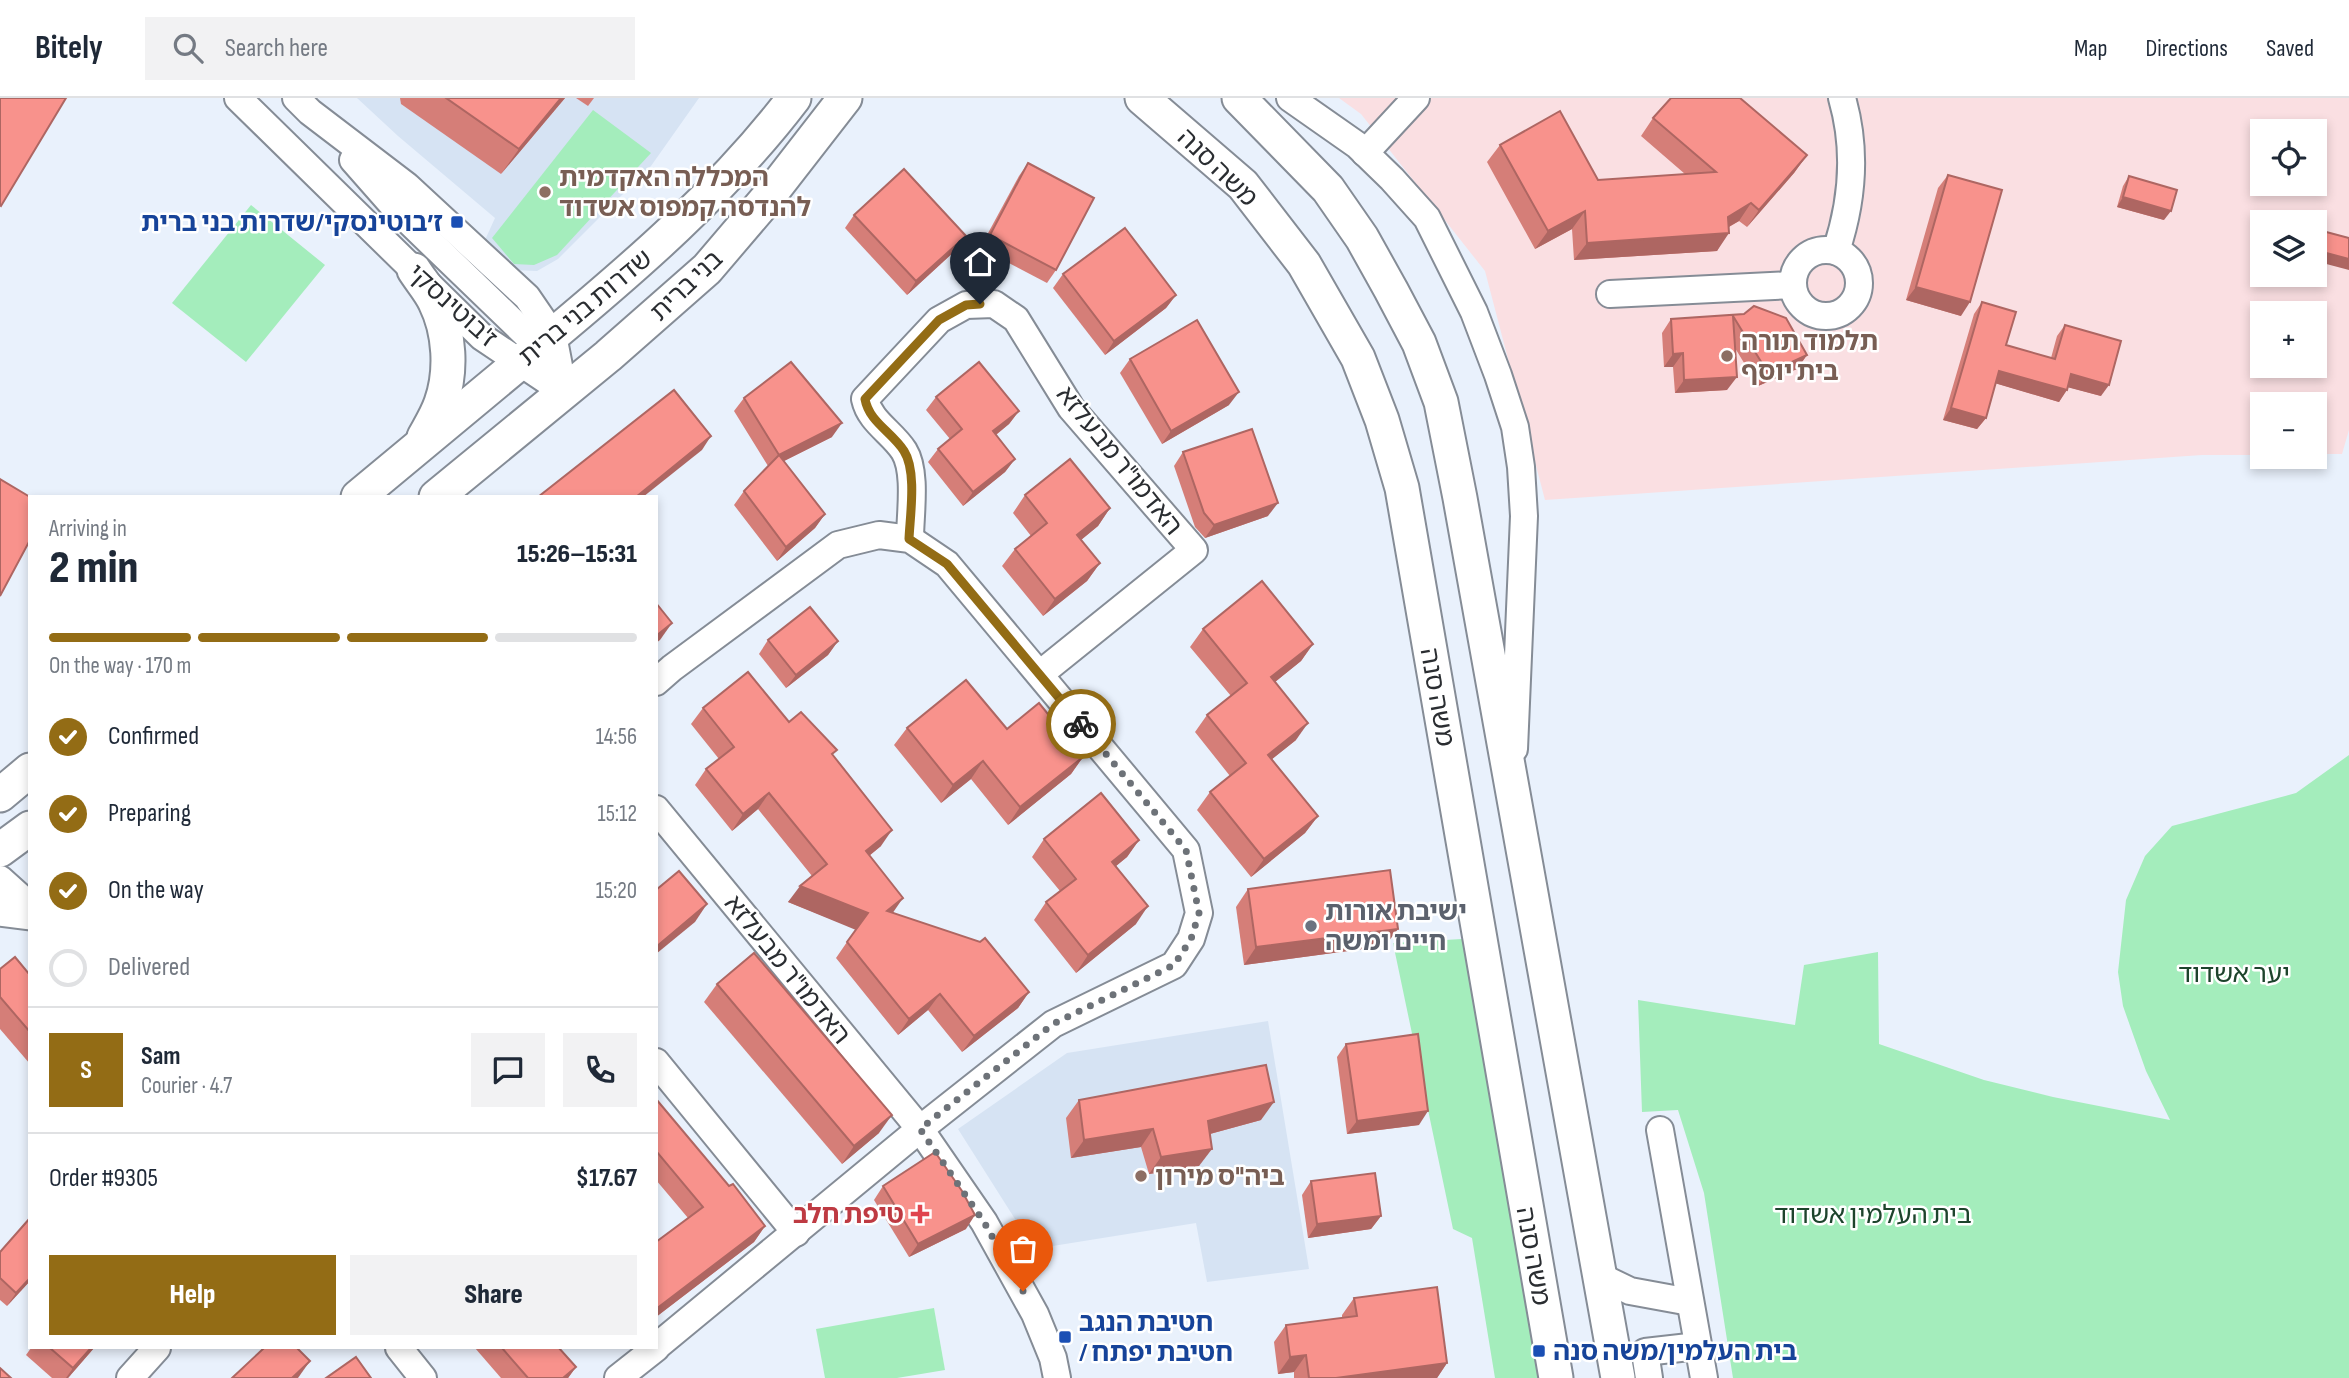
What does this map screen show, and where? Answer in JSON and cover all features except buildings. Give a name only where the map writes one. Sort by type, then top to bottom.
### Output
[{"type":"main road","name":"שדרות בני ברית","points":[[360,495],[605,292],[676,229],[729,176],[794,98]]},
{"type":"main road","name":"בני ברית","points":[[564,392],[707,270],[845,98]]},
{"type":"main road","name":"משה סנה","points":[[1142,98],[1243,185],[1304,264],[1358,358],[1382,420],[1402,488],[1556,1378]]},
{"type":"main road","points":[[1239,98],[1328,189],[1362,238],[1419,344],[1441,402],[1618,1378]]},
{"type":"main road","points":[[414,270],[435,301],[444,327],[448,365],[440,406],[419,446]]},
{"type":"main road","name":"שדרות בני ברית","points":[[438,495],[564,392]]},
{"type":"main road","points":[[0,850],[28,829]]},
{"type":"main road","points":[[0,909],[28,912]]},
{"type":"street","name":"ז'בוטינסקי","points":[[238,98],[482,337],[537,348],[564,392]]},
{"type":"street","points":[[1290,98],[1365,153],[1427,218],[1474,312],[1515,427],[1524,516],[1512,793]]},
{"type":"street","points":[[1365,153],[1416,98]]},
{"type":"street","points":[[1836,251],[1851,195],[1853,161],[1842,98]]},
{"type":"street","name":"ז'בוטינסקי","points":[[303,105],[407,186],[527,297],[537,348],[564,392]]},
{"type":"street","points":[[1836,251],[1854,264],[1860,285],[1857,296],[1843,312],[1821,316],[1810,312],[1796,296],[1793,285],[1794,275],[1806,257],[1815,252],[1836,251]]},
{"type":"street","points":[[1610,293],[1793,285]]},
{"type":"street","name":"האדמו\"ר מבעלזא","points":[[909,539],[911,478],[905,453],[867,411],[865,399],[939,320],[966,305],[994,304],[1016,319],[1071,408],[1194,550],[1040,674]]},
{"type":"street","points":[[658,680],[838,545],[879,535],[909,539],[947,564],[1186,850],[1199,913],[1191,939],[1174,965],[1053,1024],[920,1129],[658,1345]]},
{"type":"street","name":"האדמו\"ר מבעלזא","points":[[658,811],[920,1129],[984,1222],[1035,1314],[1058,1378]]},
{"type":"street","points":[[0,879],[28,904]]},
{"type":"street","points":[[658,1064],[796,1233]]},
{"type":"street","points":[[1660,1130],[1704,1378]]},
{"type":"street","points":[[1601,1277],[1630,1292],[1690,1302]]},
{"type":"street","points":[[1649,1378],[1645,1352],[1698,1346]]},
{"type":"street","points":[[130,1378],[156,1349]]},
{"type":"street","points":[[400,1349],[423,1378]]},
{"type":"street","points":[[618,1378],[654,1349]]},
{"type":"shaded area","name":"המכללה האקדמית להנדסה קמפוס אשדוד","points":[[357,98],[699,98],[651,166],[558,259],[537,271],[512,270],[485,240],[495,218]]},
{"type":"shaded area","points":[[1339,98],[2349,98],[2349,430],[2342,454],[2327,454],[2327,392],[2250,392],[2250,455],[2202,455],[1545,500],[1485,271],[1361,114]]},
{"type":"shaded area","name":"ביה\"ס מירון","points":[[1268,1021],[1309,1269],[1207,1282],[1196,1223],[1034,1249],[958,1129],[1067,1053]]},
{"type":"green space","points":[[593,110],[651,153],[557,255],[534,265],[514,264],[492,238]]},
{"type":"green space","points":[[251,205],[325,265],[246,362],[172,303]]},
{"type":"green space","name":"בית העלמין אשדוד","points":[[2349,755],[2349,1378],[1733,1378],[1704,1193],[1678,1110],[1642,1112],[1638,1000],[1795,1025],[1804,965],[1878,952],[1879,1044],[1984,1080],[2053,1097],[2170,1120],[2146,1071],[2123,1006],[2118,972],[2126,900],[2145,856],[2172,826],[2296,793]]},
{"type":"green space","points":[[1462,939],[1541,1378],[1495,1378],[1472,1238],[1453,1229],[1393,943]]},
{"type":"green space","points":[[934,1308],[945,1370],[897,1378],[825,1378],[816,1329]]},
{"type":"way so far","points":[[1023,1291],[984,1222],[920,1129],[1053,1024],[1174,965],[1191,939],[1199,913],[1186,850],[1081,724]]},
{"type":"place","name":"המכללה האקדמית להנדסה קמפוס אשדוד","points":[[545,192]]},
{"type":"place","name":"ז׳בוטינסקי/שדרות בני ברית","points":[[457,222]]},
{"type":"place","name":"תלמוד תורה בית יוסף","points":[[1727,356]]},
{"type":"place","name":"ישיבת אורות חיים ומשה","points":[[1311,926]]},
{"type":"place","name":"ביה\"ס מירון","points":[[1141,1176]]},
{"type":"place","name":"טיפת חלב","points":[[920,1214]]},
{"type":"place","name":"חטיבת הנגב / חטיבת יפתח","points":[[1065,1337]]},
{"type":"place","name":"בית העלמין/משה סנה","points":[[1539,1351]]},
{"type":"route","points":[[980,304],[966,305],[939,320],[865,399],[867,411],[905,453],[911,478],[909,539],[947,564],[1081,724]]},
{"type":"park label","name":"יער אשדוד","points":[[2234,973]]}]
